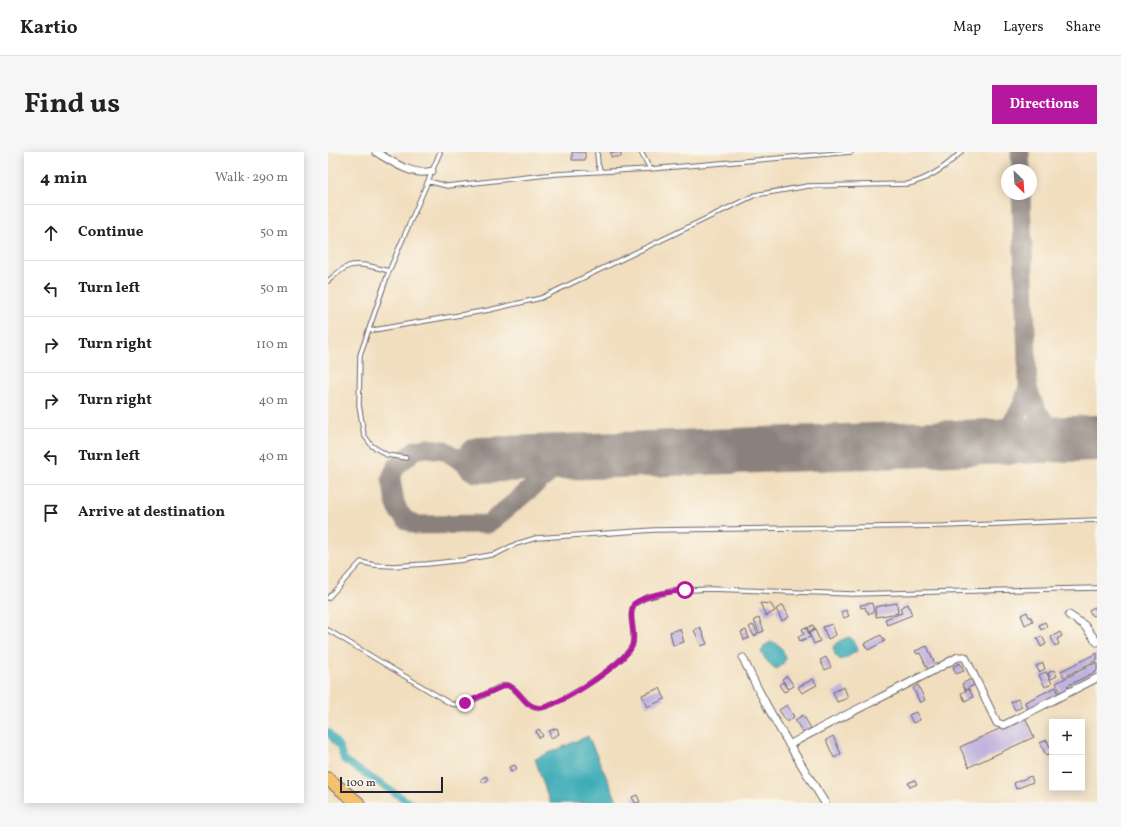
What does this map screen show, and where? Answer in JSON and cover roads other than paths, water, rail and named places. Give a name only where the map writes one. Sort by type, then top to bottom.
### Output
[{"type":"highway","points":[[328,779],[358,803]]},
{"type":"street","points":[[376,152],[407,168],[421,173],[432,171]]},
{"type":"street","points":[[1069,615],[1084,625],[1097,642]]},
{"type":"street","points":[[789,745],[834,720],[915,681],[958,657],[965,657],[997,723],[1004,725],[1097,678]]},
{"type":"street","points":[[743,658],[760,694],[789,745],[825,803]]},
{"type":"lane","points":[[406,458],[387,455],[372,446],[364,435],[359,405],[360,355],[389,270],[440,152]]},
{"type":"lane","points":[[597,152],[598,164],[601,172]]},
{"type":"lane","points":[[641,152],[650,169]]},
{"type":"lane","points":[[428,181],[446,186],[556,174],[650,169],[851,152]]},
{"type":"lane","points":[[368,330],[489,310],[541,298],[755,195],[808,186],[908,184],[922,181],[942,170],[961,152]]},
{"type":"lane","points":[[328,281],[341,270],[350,266],[357,265],[389,270]]},
{"type":"lane","points":[[328,598],[361,562],[374,565],[393,566],[464,560],[496,554],[516,544],[536,538],[654,530],[944,526],[1097,520]]},
{"type":"lane","points":[[328,630],[451,704],[456,705],[465,703],[506,685],[512,688],[529,704],[537,708],[551,705],[574,693],[612,666],[627,653],[632,646],[634,640],[632,614],[634,604],[645,598],[672,591],[710,589],[853,594],[1097,588]]},
{"type":"water","points":[[850,637],[855,642],[857,651],[840,660],[835,655],[833,647],[840,640]]},
{"type":"water","points":[[771,642],[779,645],[783,650],[786,659],[777,669],[768,662],[761,652],[765,645]]},
{"type":"water","points":[[588,736],[618,803],[550,803],[535,759]]},
{"type":"waterway","points":[[328,732],[339,746],[344,760],[410,803]]}]
